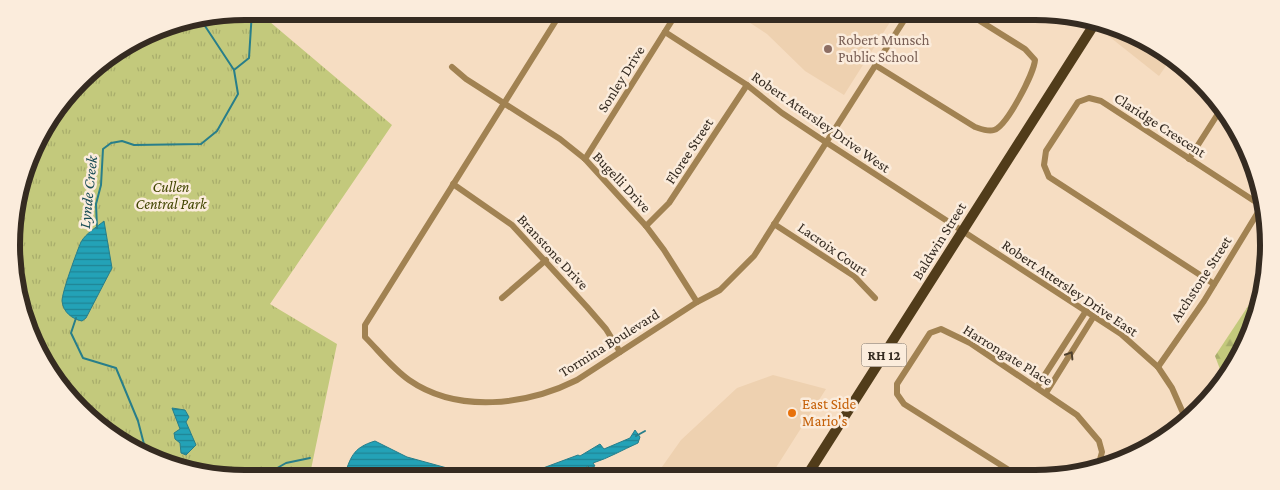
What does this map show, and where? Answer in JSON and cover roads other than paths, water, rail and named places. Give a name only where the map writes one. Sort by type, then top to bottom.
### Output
[{"type":"main road","name":"Baldwin Street","points":[[810,470],[1092,28]]},
{"type":"street","name":"Tormina Boulevard","points":[[556,20],[365,325],[365,336],[395,368],[423,387],[451,397],[496,402],[516,401],[557,390],[577,380],[697,302],[720,290],[754,256],[904,20]]},
{"type":"street","name":"Sonley Drive","points":[[585,159],[672,20]]},
{"type":"street","points":[[875,66],[975,127],[986,131],[994,130],[1000,126],[1012,108],[1034,70],[1035,60],[1025,49],[978,20]]},
{"type":"street","name":"Robert Attersley Drive West","points":[[665,32],[747,84],[782,113],[962,232]]},
{"type":"street","name":"Bugelli Drive","points":[[452,67],[466,80],[560,140],[585,159],[646,226],[664,250],[697,302]]},
{"type":"street","name":"Floree Street","points":[[646,226],[669,203],[747,84]]},
{"type":"street","name":"Claridge Crescent","points":[[1214,284],[1049,177],[1044,165],[1046,151],[1078,102],[1089,98],[1101,101],[1256,201]]},
{"type":"street","points":[[1189,159],[1218,114]]},
{"type":"street","name":"Branstone Drive","points":[[453,184],[512,225],[546,260],[606,329],[620,352]]},
{"type":"street","name":"Archstone Street","points":[[1158,367],[1214,284],[1258,212]]},
{"type":"street","name":"Lacroix Court","points":[[774,224],[854,276],[875,298]]},
{"type":"street","name":"Robert Attersley Drive East","points":[[962,232],[1120,334],[1158,367],[1172,388],[1183,414]]},
{"type":"street","points":[[502,298],[546,260]]},
{"type":"street","points":[[1037,387],[1086,311]]},
{"type":"street","points":[[1046,393],[1094,316]]},
{"type":"street","name":"Harrongate Place","points":[[1009,470],[904,404],[897,394],[897,384],[930,333],[941,329],[970,343],[1078,414],[1098,442],[1102,452],[1100,460]]},
{"type":"water","points":[[104,221],[112,268],[86,318],[82,321],[75,319],[66,312],[62,301],[63,296],[81,242]]},
{"type":"water","points":[[172,408],[185,410],[189,417],[186,422],[196,445],[186,455],[181,453],[180,443],[175,439],[174,433],[180,429]]},
{"type":"water","points":[[635,430],[640,437],[638,443],[593,463],[595,466],[590,468],[588,466],[581,470],[519,470],[543,468],[578,455],[580,456],[600,444],[604,449],[630,438]]},
{"type":"water","points":[[375,441],[407,457],[454,470],[346,470],[353,454],[361,447]]},
{"type":"waterway","points":[[234,70],[249,58],[251,20]]},
{"type":"waterway","name":"Lynde Creek","points":[[97,228],[96,204],[101,185],[103,149],[111,143],[122,141],[134,145],[201,144],[217,131],[238,94],[234,70],[205,26],[206,23]]},
{"type":"waterway","name":"Lynde Creek","points":[[76,318],[71,333],[83,358],[116,368],[138,421],[145,447]]},
{"type":"waterway","points":[[636,436],[645,431]]},
{"type":"waterway","points":[[274,470],[286,463],[310,458]]},
{"type":"place","name":"Robert Munsch Public School","points":[[828,49]]},
{"type":"place","name":"East Side Mario's","points":[[792,413]]},
{"type":"park label","name":"Cullen Central Park","points":[[171,196]]}]
